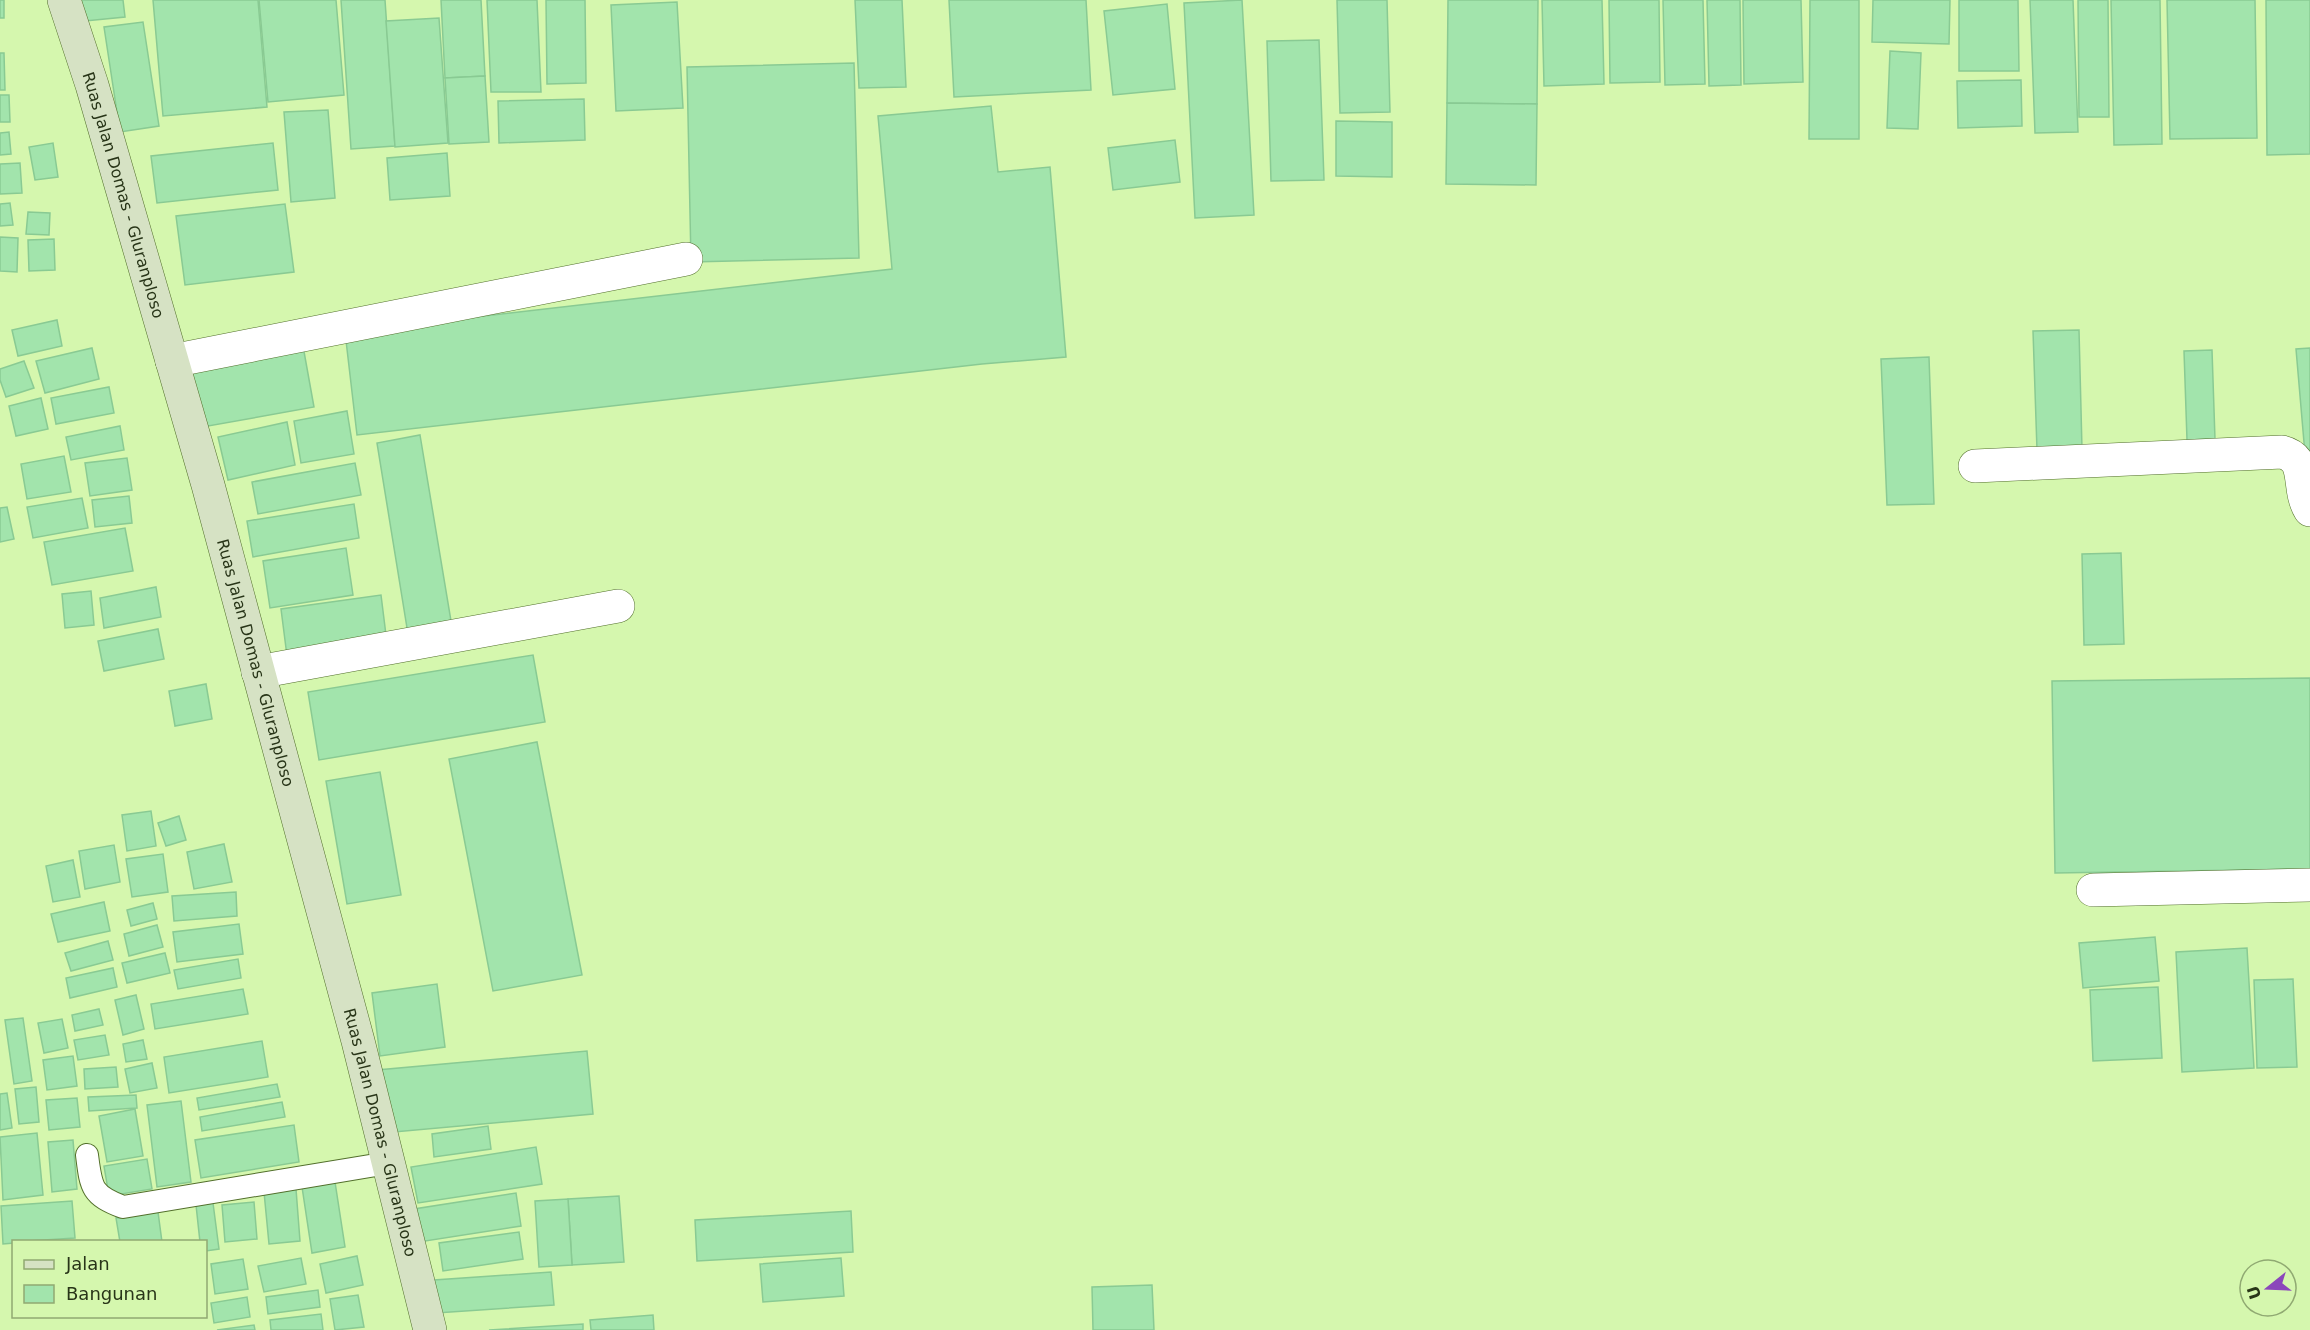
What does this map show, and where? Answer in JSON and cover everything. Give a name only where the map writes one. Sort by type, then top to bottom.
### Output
[{"type":"main road","name":"Ruas Jalan Domas - Gluranploso","points":[[64,0],[93,85],[258,672],[358,1041],[430,1330]]},
{"type":"street","points":[[172,361],[686,259]]},
{"type":"street","points":[[1975,466],[2282,452],[2299,457],[2305,465],[2307,504],[2310,510]]},
{"type":"street","points":[[258,672],[618,606]]},
{"type":"street","points":[[2093,890],[2310,885]]},
{"type":"lane","points":[[87,1155],[90,1181],[103,1200],[123,1207],[388,1163]]},
{"type":"building","points":[[0,0],[4,0],[4,18],[0,18]]},
{"type":"building","points":[[72,0],[123,0],[125,17],[75,22]]},
{"type":"building","points":[[153,0],[258,0],[267,107],[163,116]]},
{"type":"building","points":[[259,0],[336,0],[344,95],[268,102]]},
{"type":"building","points":[[341,0],[385,0],[395,146],[351,149]]},
{"type":"building","points":[[441,0],[481,0],[485,76],[445,78]]},
{"type":"building","points":[[487,0],[537,0],[541,92],[491,92]]},
{"type":"building","points":[[546,0],[585,0],[586,83],[547,84]]},
{"type":"building","points":[[855,0],[902,0],[906,87],[859,88]]},
{"type":"building","points":[[949,0],[1086,0],[1091,90],[954,97]]},
{"type":"building","points":[[1242,0],[1254,215],[1195,218],[1184,3]]},
{"type":"building","points":[[1337,0],[1387,0],[1390,112],[1340,113]]},
{"type":"building","points":[[1448,0],[1538,0],[1537,104],[1447,103]]},
{"type":"building","points":[[1542,0],[1602,0],[1604,84],[1544,86]]},
{"type":"building","points":[[1609,0],[1659,0],[1660,82],[1610,83]]},
{"type":"building","points":[[1663,0],[1703,0],[1705,84],[1665,85]]},
{"type":"building","points":[[1707,0],[1740,0],[1741,85],[1709,86]]},
{"type":"building","points":[[1743,0],[1801,0],[1803,82],[1744,84]]},
{"type":"building","points":[[1810,0],[1859,0],[1859,139],[1809,139]]},
{"type":"building","points":[[1873,0],[1950,0],[1949,44],[1872,42]]},
{"type":"building","points":[[1959,0],[2018,0],[2019,71],[1959,71]]},
{"type":"building","points":[[2030,0],[2073,0],[2078,132],[2035,133]]},
{"type":"building","points":[[2078,0],[2108,0],[2109,117],[2079,117]]},
{"type":"building","points":[[2111,0],[2160,0],[2162,144],[2114,145]]},
{"type":"building","points":[[2167,0],[2255,0],[2257,138],[2170,139]]},
{"type":"building","points":[[2266,0],[2310,0],[2310,154],[2267,155]]},
{"type":"building","points":[[677,2],[683,108],[616,111],[611,5]]},
{"type":"building","points":[[1167,4],[1175,89],[1113,95],[1104,11]]},
{"type":"building","points":[[439,18],[448,143],[395,147],[386,21]]},
{"type":"building","points":[[143,22],[159,126],[120,132],[104,27]]},
{"type":"building","points":[[1319,40],[1324,180],[1271,181],[1267,41]]},
{"type":"building","points":[[1890,51],[1921,53],[1918,129],[1887,128]]},
{"type":"building","points":[[0,53],[4,53],[5,90],[0,90]]},
{"type":"building","points":[[854,63],[859,258],[691,262],[687,67]]},
{"type":"building","points":[[485,76],[489,142],[449,144],[445,78]]},
{"type":"building","points":[[2021,80],[2022,126],[1958,128],[1957,81]]},
{"type":"building","points":[[0,95],[9,95],[10,122],[0,122]]},
{"type":"building","points":[[584,99],[585,140],[499,143],[498,101]]},
{"type":"building","points":[[1447,103],[1537,104],[1536,185],[1446,184]]},
{"type":"building","points":[[991,106],[998,172],[1050,167],[1066,357],[982,364],[357,435],[345,332],[892,269],[878,116]]},
{"type":"building","points":[[328,110],[335,198],[291,202],[284,112]]},
{"type":"building","points":[[1336,121],[1392,122],[1392,177],[1336,176]]},
{"type":"building","points":[[9,132],[11,154],[0,155],[0,133]]},
{"type":"building","points":[[1175,140],[1180,182],[1113,190],[1108,148]]},
{"type":"building","points":[[53,143],[58,177],[35,180],[29,147]]},
{"type":"building","points":[[273,143],[278,190],[157,203],[151,156]]},
{"type":"building","points":[[447,153],[450,196],[390,200],[387,158]]},
{"type":"building","points":[[20,163],[22,193],[0,194],[0,164]]},
{"type":"building","points":[[10,203],[13,225],[0,226],[0,204]]},
{"type":"building","points":[[285,204],[294,272],[185,285],[176,216]]},
{"type":"building","points":[[28,212],[50,213],[49,235],[26,234]]},
{"type":"building","points":[[0,237],[18,238],[17,272],[0,271]]},
{"type":"building","points":[[54,239],[55,270],[29,271],[28,240]]},
{"type":"building","points":[[57,320],[62,346],[18,356],[12,330]]},
{"type":"building","points":[[2079,330],[2082,449],[2037,450],[2033,331]]},
{"type":"building","points":[[303,346],[314,407],[197,428],[186,367]]},
{"type":"building","points":[[92,348],[99,379],[45,393],[36,361]]},
{"type":"building","points":[[2310,348],[2310,454],[2305,454],[2296,349]]},
{"type":"building","points":[[2212,350],[2215,439],[2187,440],[2184,351]]},
{"type":"building","points":[[1929,357],[1934,504],[1887,505],[1881,359]]},
{"type":"building","points":[[24,361],[34,388],[6,397],[0,380],[0,369]]},
{"type":"building","points":[[109,387],[114,413],[56,424],[51,398]]},
{"type":"building","points":[[41,398],[48,429],[16,436],[9,406]]},
{"type":"building","points":[[347,411],[354,454],[301,463],[294,421]]},
{"type":"building","points":[[287,422],[295,465],[228,480],[218,437]]},
{"type":"building","points":[[120,426],[124,450],[71,460],[66,437]]},
{"type":"building","points":[[420,435],[452,627],[408,634],[377,443]]},
{"type":"building","points":[[64,456],[71,492],[27,499],[21,464]]},
{"type":"building","points":[[127,458],[132,490],[90,496],[85,463]]},
{"type":"building","points":[[355,463],[361,495],[258,514],[252,482]]},
{"type":"building","points":[[129,496],[132,523],[95,527],[92,500]]},
{"type":"building","points":[[82,498],[88,528],[33,538],[27,507]]},
{"type":"building","points":[[354,504],[359,538],[253,557],[247,521]]},
{"type":"building","points":[[7,507],[14,539],[0,542],[0,508]]},
{"type":"building","points":[[125,528],[133,571],[52,585],[44,542]]},
{"type":"building","points":[[346,548],[353,595],[270,608],[263,561]]},
{"type":"building","points":[[2121,553],[2124,644],[2084,645],[2082,554]]},
{"type":"building","points":[[156,587],[161,617],[104,628],[100,598]]},
{"type":"building","points":[[91,591],[94,625],[65,628],[62,594]]},
{"type":"building","points":[[381,595],[387,643],[287,656],[281,609]]},
{"type":"building","points":[[158,629],[164,659],[104,671],[98,641]]},
{"type":"building","points":[[533,655],[545,722],[319,760],[308,692]]},
{"type":"building","points":[[2310,678],[2310,869],[2055,873],[2052,681]]},
{"type":"building","points":[[206,684],[212,719],[175,726],[169,691]]},
{"type":"building","points":[[537,742],[582,975],[493,991],[449,759]]},
{"type":"building","points":[[380,772],[401,895],[347,904],[326,781]]},
{"type":"building","points":[[151,811],[156,846],[127,851],[122,815]]},
{"type":"building","points":[[179,816],[186,840],[166,846],[158,823]]},
{"type":"building","points":[[224,844],[232,882],[194,889],[187,852]]},
{"type":"building","points":[[114,845],[120,882],[85,889],[79,851]]},
{"type":"building","points":[[163,854],[168,892],[132,897],[126,859]]},
{"type":"building","points":[[73,860],[80,897],[53,902],[46,866]]},
{"type":"building","points":[[236,892],[237,916],[174,921],[172,896]]},
{"type":"building","points":[[104,902],[110,931],[58,942],[51,914]]},
{"type":"building","points":[[153,903],[157,919],[131,926],[127,910]]},
{"type":"building","points":[[239,924],[243,954],[177,962],[173,932]]},
{"type":"building","points":[[157,925],[163,947],[129,956],[124,934]]},
{"type":"building","points":[[2155,937],[2159,981],[2083,988],[2079,943]]},
{"type":"building","points":[[108,941],[113,960],[71,971],[65,953]]},
{"type":"building","points":[[2247,948],[2254,1068],[2182,1072],[2176,952]]},
{"type":"building","points":[[165,953],[170,973],[127,983],[122,963]]},
{"type":"building","points":[[238,959],[241,978],[178,989],[174,970]]},
{"type":"building","points":[[113,968],[117,987],[70,998],[66,978]]},
{"type":"building","points":[[2293,979],[2297,1067],[2257,1068],[2254,980]]},
{"type":"building","points":[[437,984],[445,1047],[380,1056],[372,993]]},
{"type":"building","points":[[2158,987],[2162,1058],[2093,1061],[2090,990]]},
{"type":"building","points":[[243,989],[248,1014],[155,1029],[151,1004]]},
{"type":"building","points":[[136,995],[144,1029],[123,1035],[115,1000]]},
{"type":"building","points":[[99,1009],[103,1025],[75,1031],[72,1015]]},
{"type":"building","points":[[23,1018],[32,1081],[14,1084],[5,1020]]},
{"type":"building","points":[[62,1019],[68,1048],[44,1053],[38,1023]]},
{"type":"building","points":[[105,1035],[109,1055],[78,1060],[74,1040]]},
{"type":"building","points":[[143,1040],[147,1059],[126,1062],[123,1044]]},
{"type":"building","points":[[262,1041],[268,1077],[169,1093],[164,1057]]},
{"type":"building","points":[[587,1051],[593,1114],[383,1133],[377,1070]]},
{"type":"building","points":[[73,1056],[77,1086],[47,1090],[43,1060]]},
{"type":"building","points":[[152,1063],[157,1088],[130,1093],[125,1069]]},
{"type":"building","points":[[116,1067],[118,1087],[85,1089],[84,1069]]},
{"type":"building","points":[[277,1084],[280,1097],[199,1110],[197,1098]]},
{"type":"building","points":[[36,1087],[39,1122],[19,1124],[15,1089]]},
{"type":"building","points":[[7,1093],[12,1128],[0,1130],[0,1094]]},
{"type":"building","points":[[136,1095],[137,1108],[89,1111],[88,1097]]},
{"type":"building","points":[[77,1098],[80,1127],[49,1130],[46,1100]]},
{"type":"building","points":[[181,1101],[191,1182],[157,1187],[147,1105]]},
{"type":"building","points":[[282,1102],[285,1117],[202,1131],[200,1117]]},
{"type":"building","points":[[135,1109],[143,1156],[107,1162],[99,1116]]},
{"type":"building","points":[[294,1125],[299,1162],[201,1178],[195,1140]]},
{"type":"building","points":[[488,1126],[491,1149],[434,1157],[432,1134]]},
{"type":"building","points":[[37,1133],[43,1195],[3,1200],[0,1137]]},
{"type":"building","points":[[73,1140],[77,1189],[52,1192],[48,1142]]},
{"type":"building","points":[[536,1147],[542,1184],[418,1203],[411,1167]]},
{"type":"building","points":[[147,1159],[152,1189],[109,1196],[104,1166]]},
{"type":"building","points":[[335,1182],[345,1247],[312,1253],[302,1187]]},
{"type":"building","points":[[296,1189],[300,1241],[269,1244],[264,1192]]},
{"type":"building","points":[[516,1193],[521,1226],[419,1242],[414,1209]]},
{"type":"building","points":[[619,1196],[624,1262],[572,1265],[568,1199]]},
{"type":"building","points":[[568,1199],[572,1265],[539,1267],[535,1201]]},
{"type":"building","points":[[72,1201],[75,1238],[12,1240],[12,1243],[3,1244],[1,1206]]},
{"type":"building","points":[[254,1202],[257,1239],[225,1242],[222,1205]]},
{"type":"building","points":[[213,1203],[219,1249],[207,1251],[207,1240],[200,1240],[196,1205]]},
{"type":"building","points":[[851,1211],[853,1252],[697,1261],[695,1220]]},
{"type":"building","points":[[158,1212],[162,1240],[120,1240],[116,1218]]},
{"type":"building","points":[[519,1232],[523,1259],[443,1271],[439,1243]]},
{"type":"building","points":[[357,1256],[363,1285],[326,1293],[320,1264]]},
{"type":"building","points":[[301,1258],[306,1284],[264,1292],[258,1266]]},
{"type":"building","points":[[841,1258],[844,1296],[763,1302],[760,1264]]},
{"type":"building","points":[[243,1259],[248,1289],[215,1294],[211,1264]]},
{"type":"building","points":[[551,1272],[554,1305],[436,1313],[434,1280]]},
{"type":"building","points":[[1152,1285],[1154,1330],[1093,1330],[1092,1287]]},
{"type":"building","points":[[318,1290],[320,1307],[268,1314],[266,1297]]},
{"type":"building","points":[[358,1295],[364,1327],[335,1330],[330,1299]]},
{"type":"building","points":[[247,1297],[250,1317],[214,1323],[211,1303]]},
{"type":"building","points":[[321,1314],[323,1330],[271,1330],[270,1320]]},
{"type":"building","points":[[653,1315],[654,1330],[591,1330],[590,1320]]},
{"type":"building","points":[[583,1324],[583,1330],[489,1330]]},
{"type":"building","points":[[254,1325],[255,1330],[217,1330]]}]
